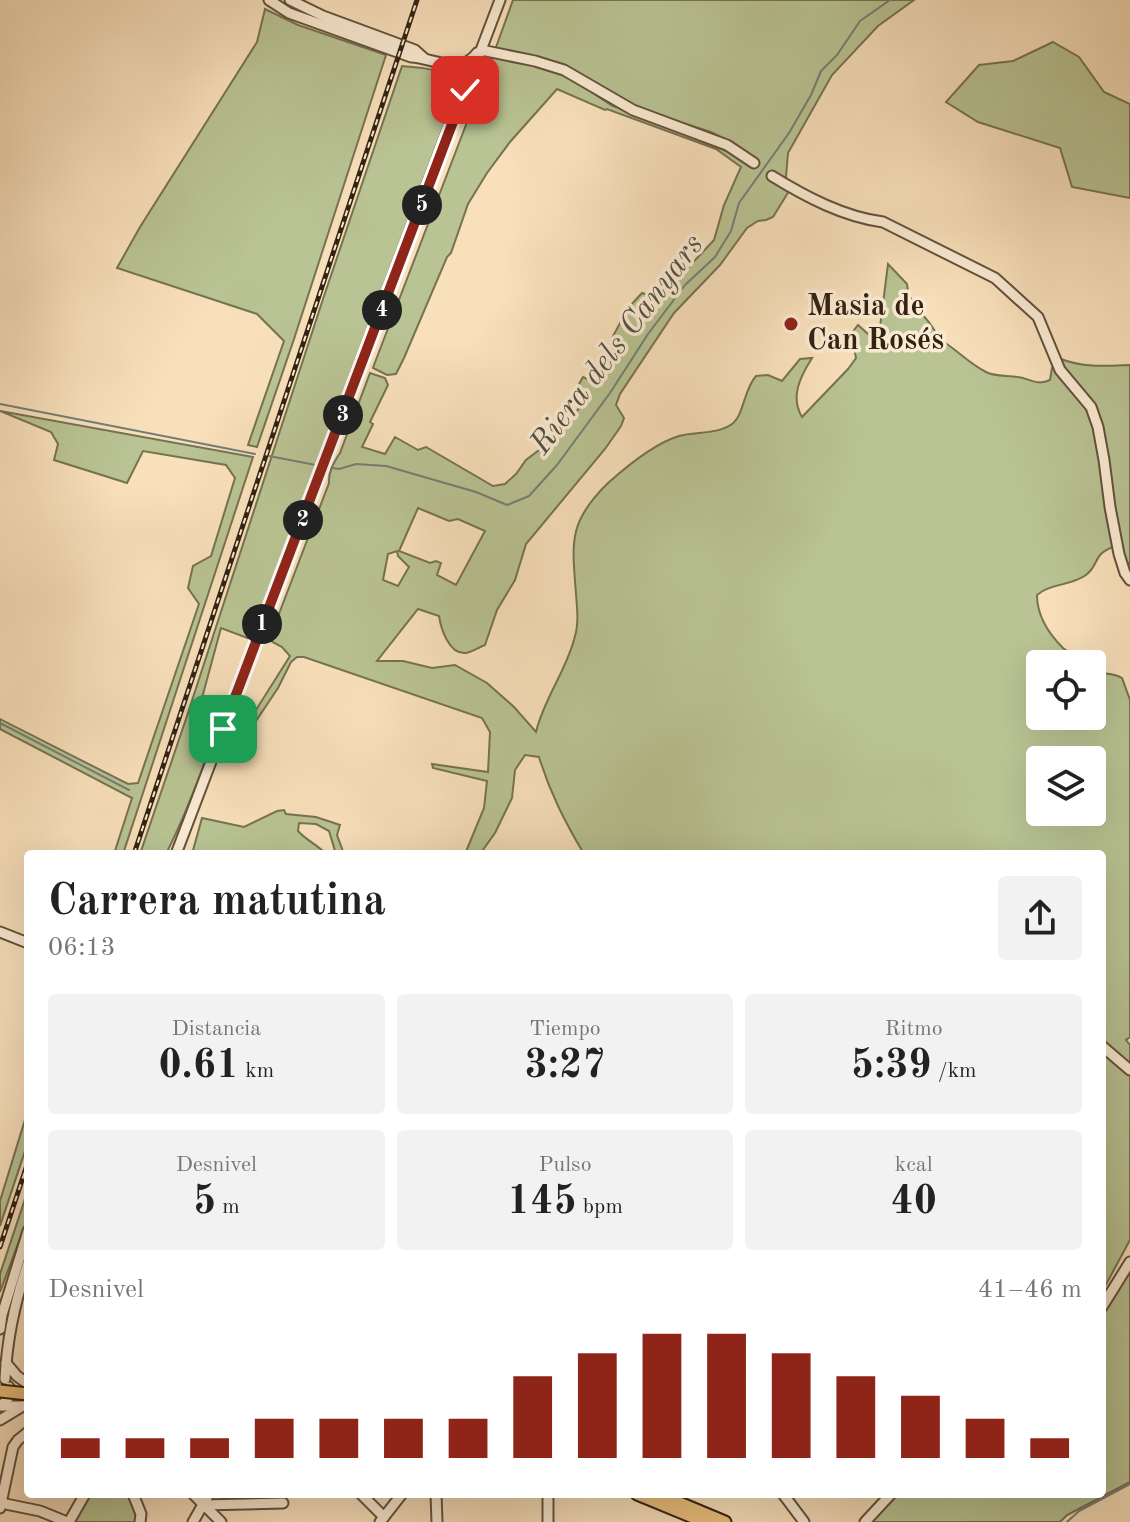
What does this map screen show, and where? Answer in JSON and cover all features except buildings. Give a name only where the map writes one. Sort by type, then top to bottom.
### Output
[{"type":"main road","points":[[3,1381],[24,1400]]},
{"type":"main road","points":[[647,1498],[705,1522]]},
{"type":"main road","points":[[668,1498],[725,1522]]},
{"type":"street","points":[[269,0],[289,13],[411,57],[448,66],[472,59],[482,47]]},
{"type":"street","points":[[178,850],[500,0]]},
{"type":"street","points":[[289,13],[293,1],[323,16],[415,50],[424,58]]},
{"type":"street","points":[[482,47],[564,70],[633,110],[727,145],[754,163]]},
{"type":"street","points":[[448,66],[457,76],[462,98]]},
{"type":"street","points":[[772,176],[799,193],[862,219],[883,222],[995,278],[1038,317],[1060,370],[1091,407],[1098,427],[1119,554],[1130,580]]},
{"type":"street","points":[[0,932],[24,941]]},
{"type":"street","points":[[1106,1049],[1130,1070]]},
{"type":"street","points":[[0,1329],[24,1244]]},
{"type":"street","points":[[1106,1301],[1130,1262]]},
{"type":"street","points":[[1,1405],[9,1397],[10,1391],[3,1381],[8,1337],[24,1274]]},
{"type":"street","points":[[6,1363],[24,1381]]},
{"type":"street","points":[[3,1381],[24,1384]]},
{"type":"street","points":[[1,1405],[24,1402]]},
{"type":"street","points":[[0,1420],[24,1403]]},
{"type":"street","points":[[24,1435],[13,1447],[0,1506],[40,1511],[68,1522],[83,1498]]},
{"type":"street","points":[[135,1498],[141,1514],[140,1522]]},
{"type":"street","points":[[197,1498],[220,1520]]},
{"type":"street","points":[[193,1522],[207,1498]]},
{"type":"street","points":[[364,1498],[382,1519],[399,1498]]},
{"type":"street","points":[[436,1498],[437,1522]]},
{"type":"street","points":[[548,1498],[548,1522]]},
{"type":"street","points":[[786,1498],[804,1522]]},
{"type":"street","points":[[865,1522],[887,1498]]},
{"type":"street","points":[[203,1505],[283,1503]]},
{"type":"green space","points":[[513,0],[914,0],[878,26],[832,75],[788,153],[786,177],[789,191],[773,217],[747,228],[720,265],[674,313],[620,394],[616,405],[624,418],[621,426],[526,544],[515,580],[497,610],[485,645],[467,653],[459,652],[447,640],[439,616],[418,609],[377,661],[403,661],[432,668],[455,665],[487,683],[536,732],[575,636],[574,546],[579,522],[595,497],[623,470],[660,444],[679,436],[720,430],[732,424],[756,376],[768,375],[782,381],[800,359],[812,358],[800,380],[797,395],[802,417],[856,358],[851,334],[858,325],[878,343],[888,264],[907,284],[912,300],[938,338],[986,372],[1041,382],[1050,380],[1052,368],[1061,359],[1087,365],[1130,365],[1130,565],[1113,547],[1099,556],[1086,575],[1037,595],[1042,617],[1066,650],[1026,650],[1026,730],[1106,730],[1106,674],[1122,678],[1130,700],[1130,1037],[1126,1040],[1130,1045],[1130,1240],[1106,1285],[1106,850],[582,850],[558,807],[539,757],[525,755],[515,770],[512,798],[495,833],[483,850],[467,850],[484,808],[487,781],[433,768],[432,764],[488,772],[490,732],[482,718],[297,657],[248,733],[242,732],[290,656],[269,640],[370,373],[385,378],[388,385],[362,447],[385,454],[395,437],[418,450],[426,447],[493,486],[505,484],[526,460],[551,441],[587,399],[579,384],[583,377],[592,381],[614,345],[612,338],[628,308],[642,293],[651,296],[683,273],[714,240],[724,205],[741,167],[716,149],[605,110],[557,89],[510,142],[468,204],[451,253],[396,374],[387,375],[373,368],[492,57],[540,65],[566,75],[611,105],[726,151],[752,168],[757,162],[727,140],[619,99],[568,67],[495,50]],"holes":[[[418,508],[449,521],[458,519],[485,531],[456,585],[437,575],[441,563],[430,563],[399,551]],[[397,551],[409,567],[398,586],[383,580],[388,554]]]},
{"type":"green space","points":[[265,9],[298,25],[386,55],[257,447],[248,445],[284,341],[257,314],[117,268],[257,42]]},
{"type":"green space","points":[[1053,42],[1079,57],[1104,92],[1130,104],[1130,198],[1072,187],[1060,148],[978,122],[946,102],[979,65],[1013,61]]},
{"type":"green space","points":[[402,66],[437,71],[449,80],[454,98],[250,639],[221,628],[196,720],[218,725],[188,806],[168,850],[141,850],[186,719]]},
{"type":"green space","points":[[0,411],[253,457],[124,850],[115,850],[132,798],[0,729],[0,719],[128,784],[138,783],[199,604],[188,588],[193,566],[211,556],[235,478],[226,465],[143,451],[127,483],[54,460],[58,444],[51,432]]},
{"type":"green space","points":[[277,811],[316,817],[340,825],[337,835],[343,850],[335,850],[329,831],[316,824],[299,823],[298,831],[321,850],[193,850],[202,818],[244,827]]},
{"type":"green space","points":[[24,1123],[24,1154],[0,1226],[0,1201]]},
{"type":"green space","points":[[24,1202],[24,1228],[0,1292],[0,1274]]},
{"type":"green space","points":[[1130,1264],[1130,1482],[1106,1495],[1106,1309]]},
{"type":"green space","points":[[89,1498],[131,1498],[136,1509],[136,1522],[74,1522]]},
{"type":"green space","points":[[894,1498],[1099,1498],[1060,1522],[872,1522]]},
{"type":"waterway","name":"Riera dels Canyars","points":[[327,467],[339,469],[356,464],[386,466],[476,492],[507,505],[529,496],[557,465],[685,285],[715,257],[731,231],[739,203],[789,133],[821,71],[837,55],[860,21],[890,0]]},
{"type":"waterway","name":"Riera dels Canyars","points":[[0,404],[255,454]]},
{"type":"waterway","name":"Riera dels Canyars","points":[[269,456],[321,466]]},
{"type":"waterway","points":[[0,723],[129,790]]},
{"type":"waterway","points":[[1106,1497],[1130,1484]]},
{"type":"waterway","points":[[1067,1522],[1079,1511],[1104,1498]]},
{"type":"railway","points":[[135,850],[417,0]]},
{"type":"railway","points":[[0,1247],[24,1174]]},
{"type":"place","name":"Masia de Can Rosés","points":[[791,324]]},
{"type":"route","points":[[223,729],[465,90]]}]
